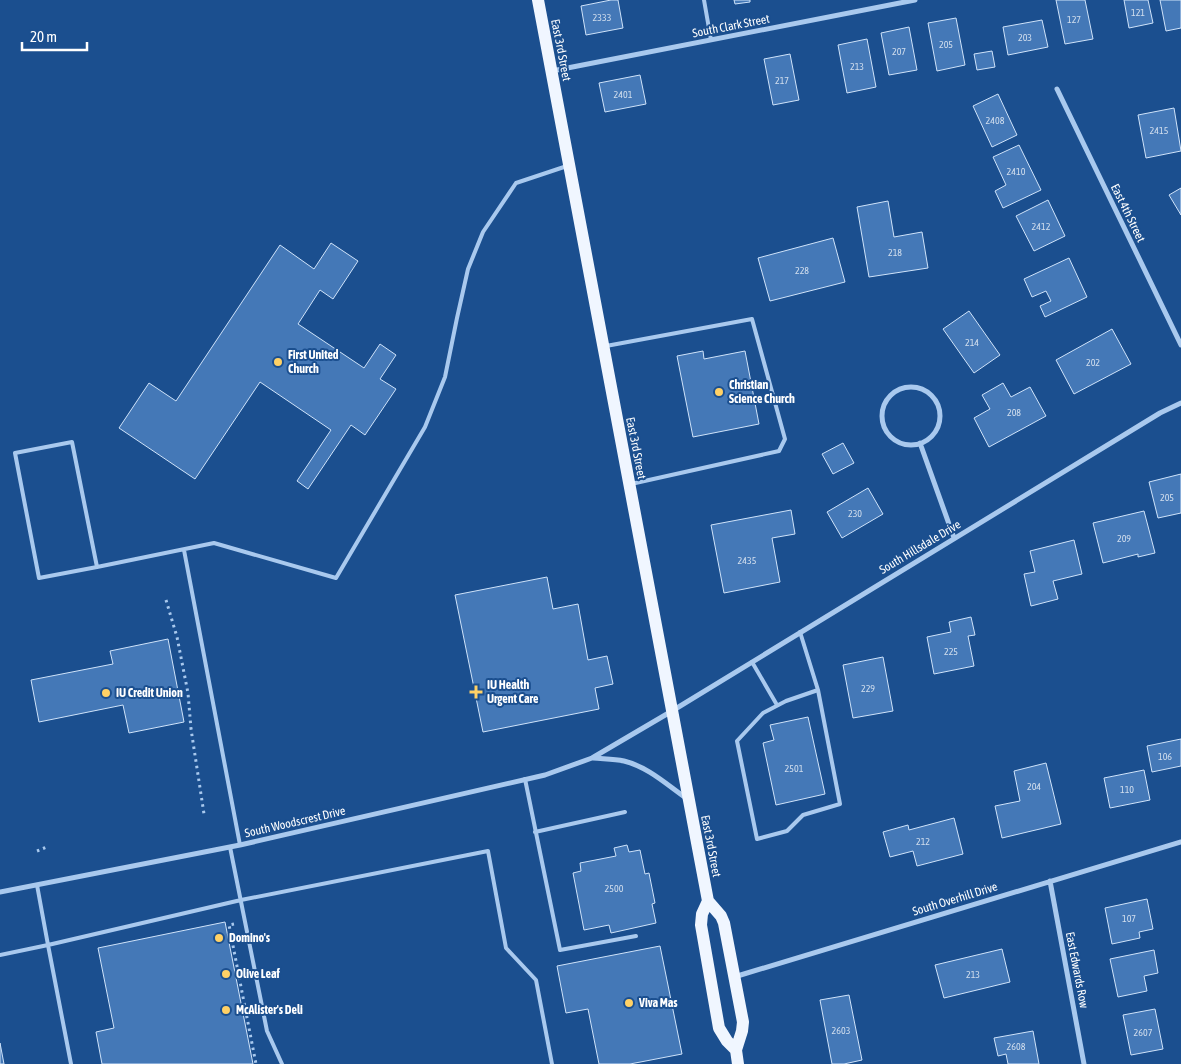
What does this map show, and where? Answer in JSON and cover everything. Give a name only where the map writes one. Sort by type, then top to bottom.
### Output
[{"type":"main road","name":"East 3rd Street","points":[[538,0],[708,901],[721,916],[724,923],[743,1025],[736,1050],[738,1064]]},
{"type":"main road","name":"East 3rd Street","points":[[708,901],[702,914],[700,925],[717,1018],[722,1034],[736,1050]]},
{"type":"street","name":"South Clark Street","points":[[551,71],[915,0]]},
{"type":"street","name":"East 4th Street","points":[[1057,89],[1181,345]]},
{"type":"street","points":[[914,386],[924,389],[932,395],[940,413],[935,432],[920,444],[911,445],[893,439],[883,424],[883,405],[888,397],[904,387],[914,386]]},
{"type":"street","name":"South Hillsdale Drive","points":[[672,711],[1160,413],[1181,403]]},
{"type":"street","points":[[920,444],[954,538]]},
{"type":"street","name":"South Woodscrest Drive","points":[[0,892],[240,845],[545,775],[592,758],[672,711]]},
{"type":"street","name":"South Woodscrest Drive","points":[[592,758],[623,761],[639,766],[689,801]]},
{"type":"street","name":"South Overhill Drive","points":[[734,977],[1181,842]]},
{"type":"street","name":"East Edwards Row","points":[[1050,880],[1084,1064]]},
{"type":"lane","points":[[704,0],[711,40]]},
{"type":"lane","points":[[97,567],[72,442],[15,453],[39,578],[97,567],[184,550],[214,543],[336,578],[425,427],[445,377],[468,269],[483,232],[516,184],[569,166]]},
{"type":"lane","points":[[603,347],[752,319],[785,439],[779,451],[629,485]]},
{"type":"lane","points":[[184,550],[240,845]]},
{"type":"lane","points":[[800,632],[818,690],[840,804],[803,815],[787,831],[757,839],[737,741],[763,713],[777,705],[818,690]]},
{"type":"lane","points":[[752,662],[777,705]]},
{"type":"lane","points":[[525,780],[560,950],[636,936]]},
{"type":"lane","points":[[535,832],[625,812]]},
{"type":"lane","points":[[230,847],[267,1030],[282,1064]]},
{"type":"lane","points":[[0,956],[241,900],[488,851],[506,948],[536,980],[552,1064]]},
{"type":"lane","points":[[37,885],[72,1064]]},
{"type":"path","points":[[166,600],[177,637],[188,693],[191,729],[204,814]]},
{"type":"path","points":[[37,851],[49,846]]},
{"type":"building","points":[[618,0],[623,28],[586,35],[581,6]]},
{"type":"building","points":[[734,0],[750,0],[750,2],[735,4]]},
{"type":"building","points":[[1056,0],[1085,0],[1093,39],[1065,44]]},
{"type":"building","points":[[1124,0],[1148,0],[1153,23],[1129,28]]},
{"type":"building","points":[[1160,0],[1181,0],[1181,28],[1166,31]]},
{"type":"building","points":[[956,18],[965,65],[937,71],[928,23]]},
{"type":"building","points":[[1042,20],[1048,47],[1008,55],[1003,27]]},
{"type":"building","points":[[909,27],[917,70],[889,75],[881,33]]},
{"type":"building","points":[[867,39],[876,87],[847,93],[838,45]]},
{"type":"building","points":[[992,51],[995,67],[977,70],[974,54]]},
{"type":"building","points":[[790,54],[799,100],[773,105],[764,59]]},
{"type":"building","points":[[640,75],[646,104],[605,112],[599,83]]},
{"type":"building","points":[[998,94],[1017,135],[992,147],[973,106]]},
{"type":"building","points":[[1174,108],[1181,151],[1146,158],[1138,115]]},
{"type":"building","points":[[1019,145],[1041,190],[1003,208],[995,191],[1006,185],[993,157]]},
{"type":"building","points":[[1181,188],[1181,215],[1169,195]]},
{"type":"building","points":[[1048,200],[1065,236],[1034,251],[1016,216]]},
{"type":"building","points":[[888,201],[894,237],[922,232],[928,268],[869,277],[857,207]]},
{"type":"building","points":[[833,238],[845,282],[770,301],[758,258]]},
{"type":"building","name":"First United Church","points":[[331,243],[358,261],[333,299],[320,290],[298,324],[364,368],[380,344],[396,355],[380,379],[396,389],[365,435],[351,425],[308,489],[297,481],[331,430],[260,382],[195,479],[119,428],[149,383],[176,401],[280,245],[314,269]]},
{"type":"building","points":[[1069,258],[1087,297],[1045,317],[1040,306],[1051,301],[1046,291],[1032,297],[1024,279]]},
{"type":"building","points":[[969,311],[1000,355],[974,373],[943,329]]},
{"type":"building","points":[[1112,329],[1131,364],[1074,394],[1056,360]]},
{"type":"building","name":"Christian Science Church","points":[[703,351],[704,359],[745,351],[759,424],[693,437],[677,356]]},
{"type":"building","points":[[1003,383],[1011,397],[1030,387],[1046,416],[989,447],[974,418],[990,409],[982,395]]},
{"type":"building","points":[[843,443],[854,463],[833,474],[822,454]]},
{"type":"building","points":[[1181,474],[1181,513],[1158,518],[1149,482]]},
{"type":"building","points":[[868,488],[883,514],[842,538],[827,512]]},
{"type":"building","points":[[791,510],[795,534],[772,538],[780,582],[724,593],[711,525]]},
{"type":"building","points":[[1144,511],[1155,553],[1138,557],[1138,554],[1103,563],[1093,523]]},
{"type":"building","points":[[1074,540],[1082,574],[1053,581],[1058,599],[1031,606],[1024,574],[1035,572],[1030,551]]},
{"type":"building","points":[[547,577],[553,609],[578,604],[588,660],[607,656],[613,684],[595,688],[599,709],[483,732],[455,595]]},
{"type":"building","points":[[971,617],[975,635],[968,636],[974,666],[934,674],[927,637],[951,632],[949,622]]},
{"type":"building","name":"IU Credit Union","points":[[168,639],[184,722],[129,733],[123,705],[39,722],[31,680],[113,664],[110,651]]},
{"type":"building","points":[[883,657],[893,711],[853,718],[843,665]]},
{"type":"building","points":[[808,717],[825,794],[776,805],[763,743],[774,740],[770,725]]},
{"type":"building","points":[[1181,739],[1181,766],[1152,772],[1147,746]]},
{"type":"building","points":[[1046,763],[1061,824],[1002,838],[995,806],[1020,801],[1014,771]]},
{"type":"building","points":[[1144,770],[1150,800],[1110,808],[1104,778]]},
{"type":"building","points":[[954,818],[963,854],[917,866],[913,851],[890,857],[883,832],[908,825],[909,830]]},
{"type":"building","points":[[627,845],[629,852],[640,850],[645,874],[649,873],[655,903],[652,904],[656,923],[611,933],[609,925],[584,930],[573,873],[581,871],[580,863],[616,856],[614,848]]},
{"type":"building","points":[[1147,899],[1153,929],[1139,932],[1140,938],[1112,944],[1105,908]]},
{"type":"building","points":[[225,922],[253,1064],[102,1064],[96,1032],[114,1028],[98,948]]},
{"type":"building","points":[[660,946],[682,1054],[630,1064],[599,1064],[588,1009],[566,1013],[557,966]]},
{"type":"building","points":[[1002,949],[1010,982],[944,998],[935,965]]},
{"type":"building","points":[[1154,950],[1158,973],[1144,976],[1147,991],[1118,997],[1110,959]]},
{"type":"building","points":[[849,995],[862,1060],[844,1064],[832,1064],[820,1000]]},
{"type":"building","points":[[1155,1009],[1163,1049],[1131,1055],[1123,1015]]},
{"type":"building","points":[[1033,1031],[1039,1064],[1008,1064],[1006,1054],[998,1056],[994,1038]]},
{"type":"building","points":[[0,1043],[4,1064],[0,1064]]},
{"type":"place","name":"First United Church","points":[[278,362]]},
{"type":"place","name":"Christian Science Church","points":[[719,392]]},
{"type":"place","name":"IU Health Urgent Care","points":[[476,692]]},
{"type":"place","name":"IU Credit Union","points":[[106,693]]},
{"type":"place","name":"Domino's","points":[[219,938]]},
{"type":"place","name":"Olive Leaf","points":[[226,974]]},
{"type":"place","name":"Viva Mas","points":[[629,1003]]},
{"type":"place","name":"McAlister's Deli","points":[[226,1010]]}]
